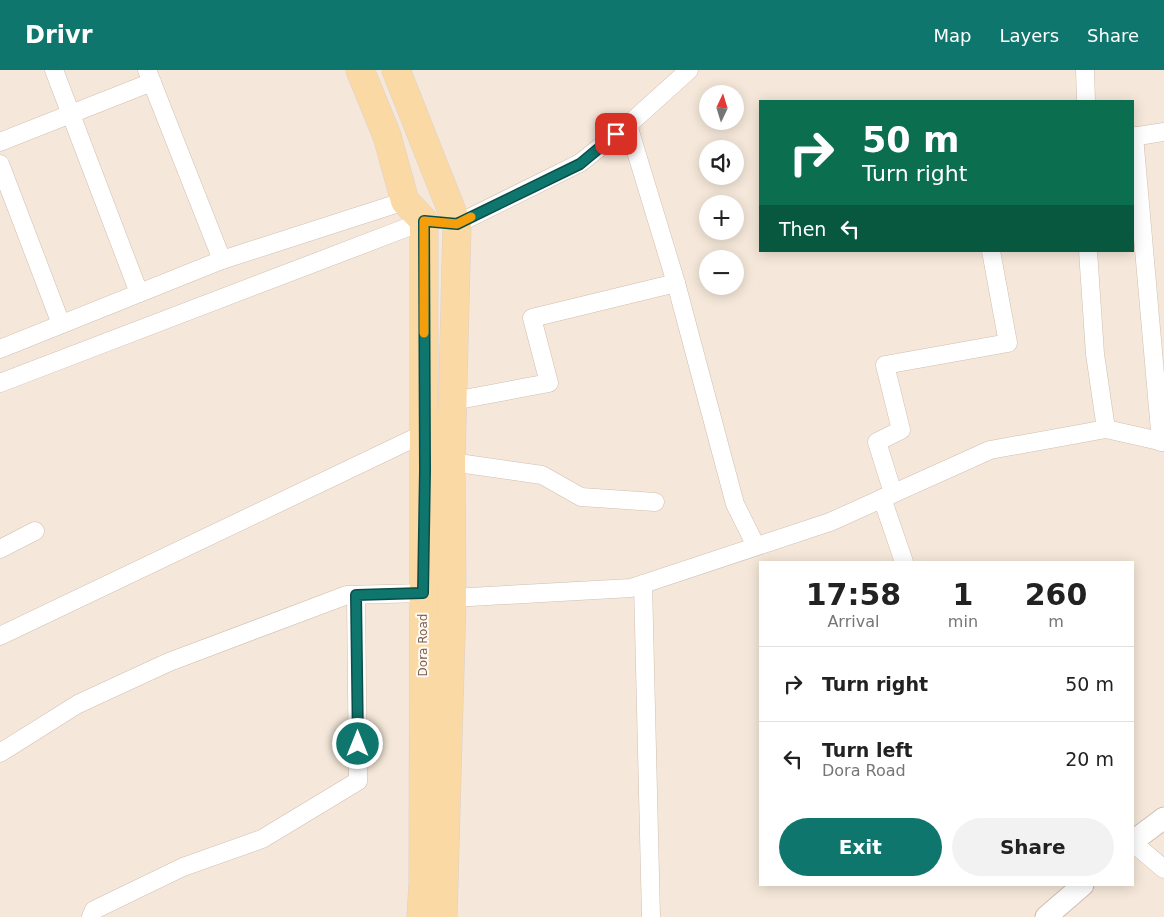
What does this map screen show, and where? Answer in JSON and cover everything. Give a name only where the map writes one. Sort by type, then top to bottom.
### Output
[{"type":"main road","points":[[360,70],[387,136],[405,201],[424,221],[457,224]]},
{"type":"main road","points":[[396,70],[457,224],[451,462],[452,598],[443,917]]},
{"type":"main road","name":"Dora Road","points":[[421,917],[423,883],[424,221]]},
{"type":"main road","points":[[423,593],[452,598]]},
{"type":"street","points":[[54,70],[138,294]]},
{"type":"street","points":[[457,224],[580,164],[688,70]]},
{"type":"street","points":[[1085,70],[1086,100]]},
{"type":"street","points":[[0,142],[72,114],[150,76],[222,260]]},
{"type":"street","points":[[628,124],[676,283],[735,504],[756,546]]},
{"type":"street","points":[[1134,136],[1164,132]]},
{"type":"street","points":[[452,598],[630,588],[830,522],[990,450],[1106,429],[1163,442],[1134,146]]},
{"type":"street","points":[[0,164],[61,324]]},
{"type":"street","points":[[0,349],[222,260],[405,201]]},
{"type":"street","points":[[0,383],[424,221]]},
{"type":"street","points":[[904,561],[888,496],[878,442],[901,430],[885,365],[1008,343],[991,252]]},
{"type":"street","points":[[1088,252],[1096,354],[1106,429]]},
{"type":"street","points":[[453,401],[549,383],[532,318],[676,283]]},
{"type":"street","points":[[0,636],[424,433]]},
{"type":"street","points":[[451,462],[542,475],[581,498],[655,502]]},
{"type":"street","points":[[0,549],[35,531]]},
{"type":"street","points":[[643,584],[651,917]]},
{"type":"street","points":[[0,754],[78,704],[169,662],[348,595],[423,593]]},
{"type":"street","points":[[91,917],[94,910],[183,867],[262,839],[358,781],[356,595]]},
{"type":"street","points":[[1134,840],[1164,818]]},
{"type":"street","points":[[1134,844],[1164,869]]},
{"type":"street","points":[[1053,915],[1074,888]]},
{"type":"shaded area","points":[[0,70],[1164,70],[1164,917],[0,917]]},
{"type":"slow traffic","points":[[424,333],[424,221],[457,224],[471,217]]},
{"type":"route","points":[[358,744],[356,595],[423,593],[425,470],[424,221],[457,224],[580,164],[616,134]]}]
